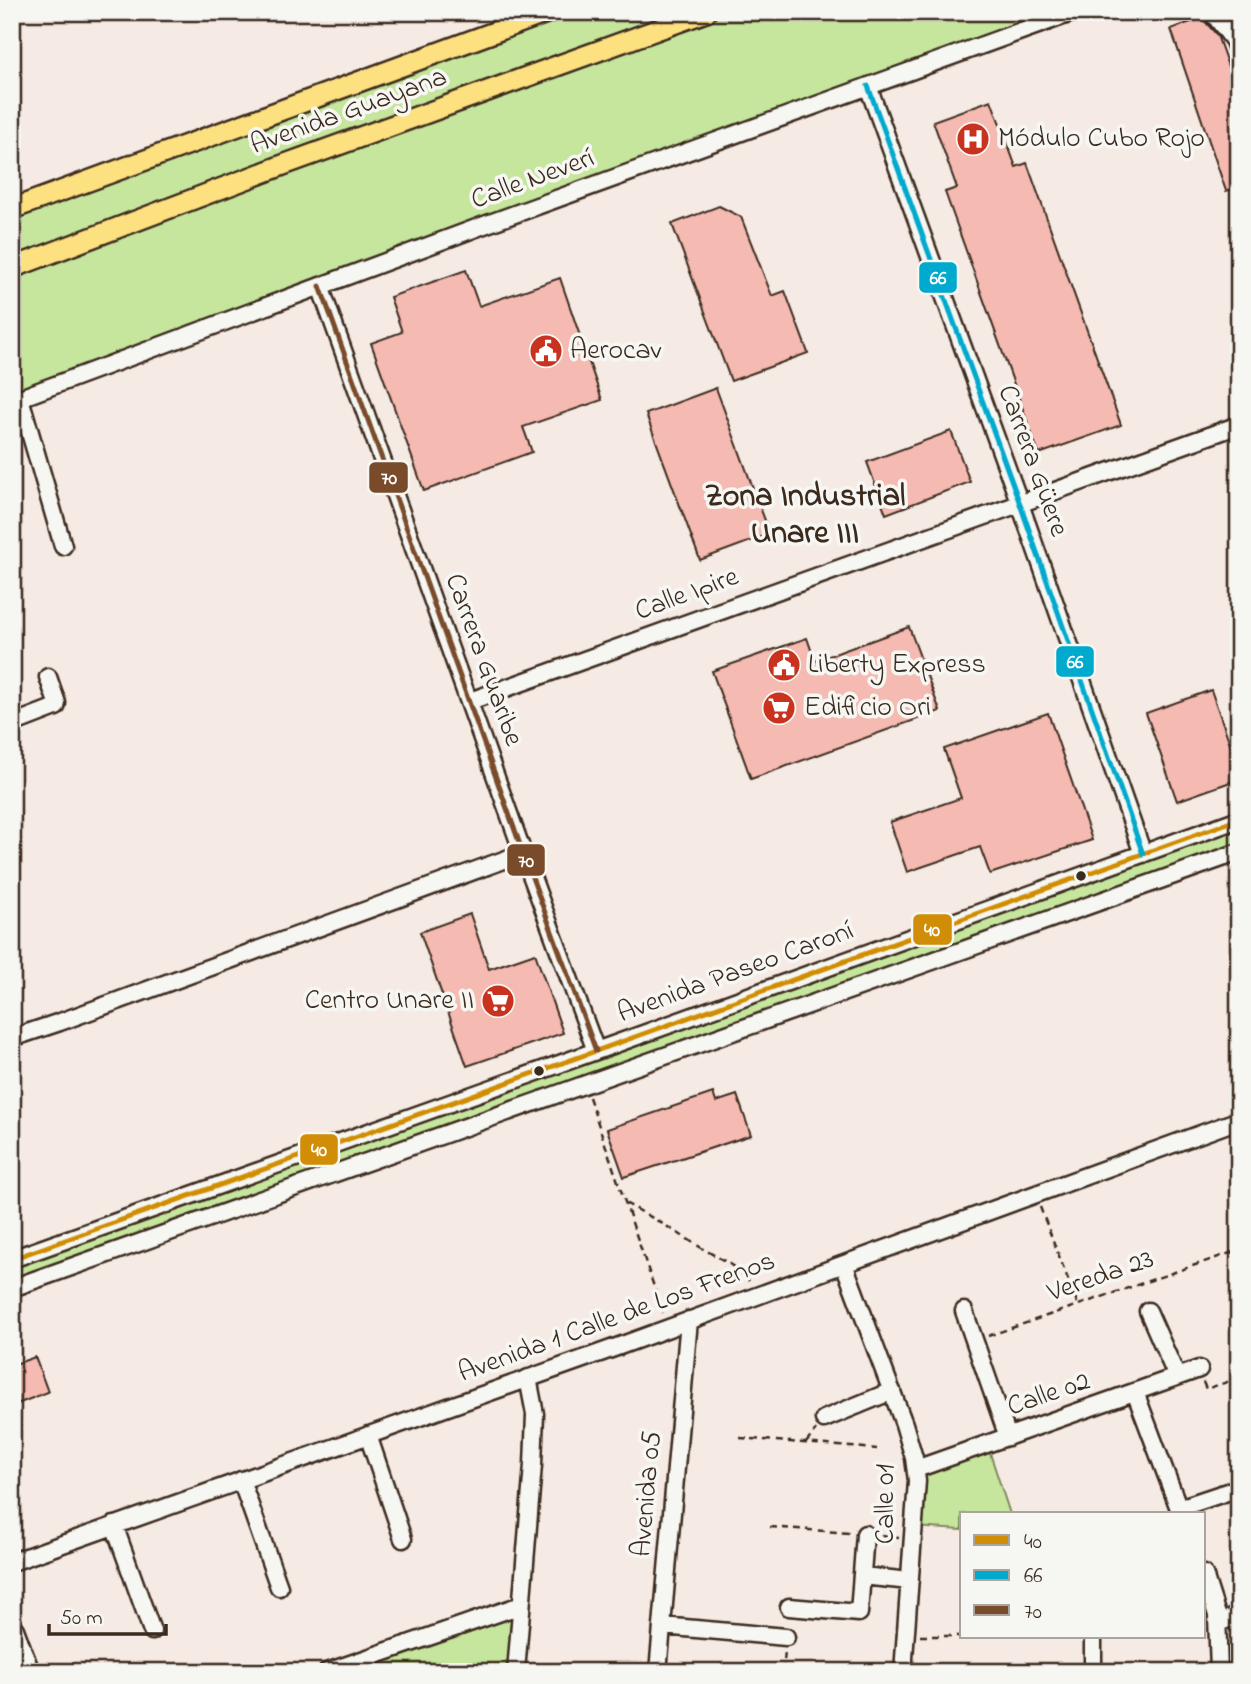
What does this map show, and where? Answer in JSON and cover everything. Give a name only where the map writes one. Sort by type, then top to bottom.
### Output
[{"type":"main road","name":"Avenida Guayana","points":[[12,209],[549,12]]},
{"type":"main road","name":"Avenida Guayana","points":[[12,268],[283,165],[706,12]]},
{"type":"street","name":"Calle Neverí","points":[[16,399],[1074,12]]},
{"type":"street","points":[[1212,12],[1234,41],[1239,55]]},
{"type":"street","name":"Carrera Güere","points":[[868,86],[1143,853]]},
{"type":"street","name":"Carrera Guaribe","points":[[320,286],[596,1051]]},
{"type":"street","points":[[16,399],[63,546]]},
{"type":"street","name":"Calle Ipire","points":[[470,701],[1239,425]]},
{"type":"street","points":[[12,724],[56,707],[48,677]]},
{"type":"street","name":"Avenida Paseo Caroní","points":[[12,1259],[1239,819]]},
{"type":"street","name":"Avenida Paseo Caroní","points":[[12,1288],[1239,852]]},
{"type":"street","points":[[12,1038],[523,853]]},
{"type":"street","name":"Avenida 1 Calle de Los Frenos","points":[[12,1562],[689,1321],[1239,1121]]},
{"type":"street","name":"Calle 01","points":[[844,1264],[892,1391],[916,1469],[914,1538],[903,1672]]},
{"type":"street","points":[[964,1311],[1009,1437]]},
{"type":"street","points":[[1147,1311],[1177,1377]]},
{"type":"street","name":"Avenida 05","points":[[658,1672],[689,1321]]},
{"type":"street","name":"Calle 02","points":[[916,1469],[1199,1369]]},
{"type":"street","points":[[516,1672],[535,1429],[528,1378]]},
{"type":"street","points":[[824,1419],[892,1391]]},
{"type":"street","points":[[1135,1392],[1180,1511],[1239,1488]]},
{"type":"street","points":[[368,1435],[404,1539]]},
{"type":"street","points":[[241,1480],[279,1587]]},
{"type":"street","points":[[114,1525],[152,1631]]},
{"type":"street","points":[[789,1607],[859,1613],[865,1534]]},
{"type":"street","points":[[862,1576],[910,1581]]},
{"type":"street","points":[[1206,1579],[1218,1623],[1219,1672]]},
{"type":"street","points":[[327,1672],[521,1605]]},
{"type":"street","points":[[1218,1623],[1239,1615]]},
{"type":"street","points":[[12,1621],[31,1672]]},
{"type":"street","points":[[662,1626],[786,1637]]},
{"type":"street","points":[[1093,1638],[1093,1672]]},
{"type":"path","points":[[585,1084],[668,1328]]},
{"type":"path","points":[[1035,1194],[1079,1306]]},
{"type":"path","points":[[625,1203],[733,1266],[760,1295]]},
{"type":"path","name":"Vereda 23","points":[[974,1340],[1239,1250]]},
{"type":"path","points":[[1199,1369],[1206,1389],[1239,1378]]},
{"type":"path","points":[[740,1438],[877,1449]]},
{"type":"path","points":[[770,1527],[914,1538]]},
{"type":"path","points":[[906,1636],[960,1636]]},
{"type":"green space","points":[[549,12],[1074,12],[12,396],[12,209]]},
{"type":"green space","points":[[1239,819],[1239,852],[12,1288],[12,1259]]},
{"type":"green space","points":[[987,1444],[1009,1512],[960,1512],[960,1530],[914,1527],[916,1469]]},
{"type":"green space","points":[[521,1605],[516,1672],[327,1672]]},
{"type":"building","points":[[1202,18],[1217,35],[1239,97],[1239,187],[1226,191],[1171,29]]},
{"type":"building","points":[[991,100],[1016,167],[1027,163],[1121,425],[1039,454],[945,192],[957,188],[933,121]]},
{"type":"building","points":[[719,206],[741,217],[772,296],[785,291],[808,353],[731,381],[672,224]]},
{"type":"building","points":[[466,270],[479,306],[560,278],[602,400],[523,427],[532,452],[424,491],[371,343],[402,332],[390,297]]},
{"type":"building","points":[[716,388],[770,534],[700,560],[646,414]]},
{"type":"building","points":[[951,431],[970,482],[886,514],[867,462]]},
{"type":"building","points":[[909,627],[940,711],[751,779],[712,671],[807,638],[815,661]]},
{"type":"building","points":[[1211,690],[1239,769],[1239,779],[1177,801],[1146,713]]},
{"type":"building","points":[[1048,713],[1092,840],[990,874],[980,847],[907,872],[890,822],[961,798],[944,749]]},
{"type":"building","name":"Centro Unare II","points":[[470,914],[489,969],[535,953],[563,1033],[467,1066],[420,932]]},
{"type":"building","points":[[713,1093],[716,1102],[737,1095],[751,1135],[624,1177],[607,1129]]},
{"type":"building","points":[[35,1357],[48,1392],[12,1406],[12,1365]]},
{"type":"transit line","name":"66","points":[[868,86],[1020,504],[1143,854]]},
{"type":"transit line","name":"70","points":[[320,286],[596,1051]]},
{"type":"transit line","name":"40","points":[[12,1259],[1239,819]]},
{"type":"place","name":"Módulo Cubo Rojo","points":[[973,139]]},
{"type":"place","name":"Aerocav","points":[[546,351]]},
{"type":"place","name":"Liberty Express","points":[[784,665]]},
{"type":"place","name":"Edificio Ori","points":[[779,708]]},
{"type":"place","name":"Centro Unare II","points":[[498,1001]]},
{"type":"district","name":"Zona Industrial Unare III","points":[[805,516]]}]
